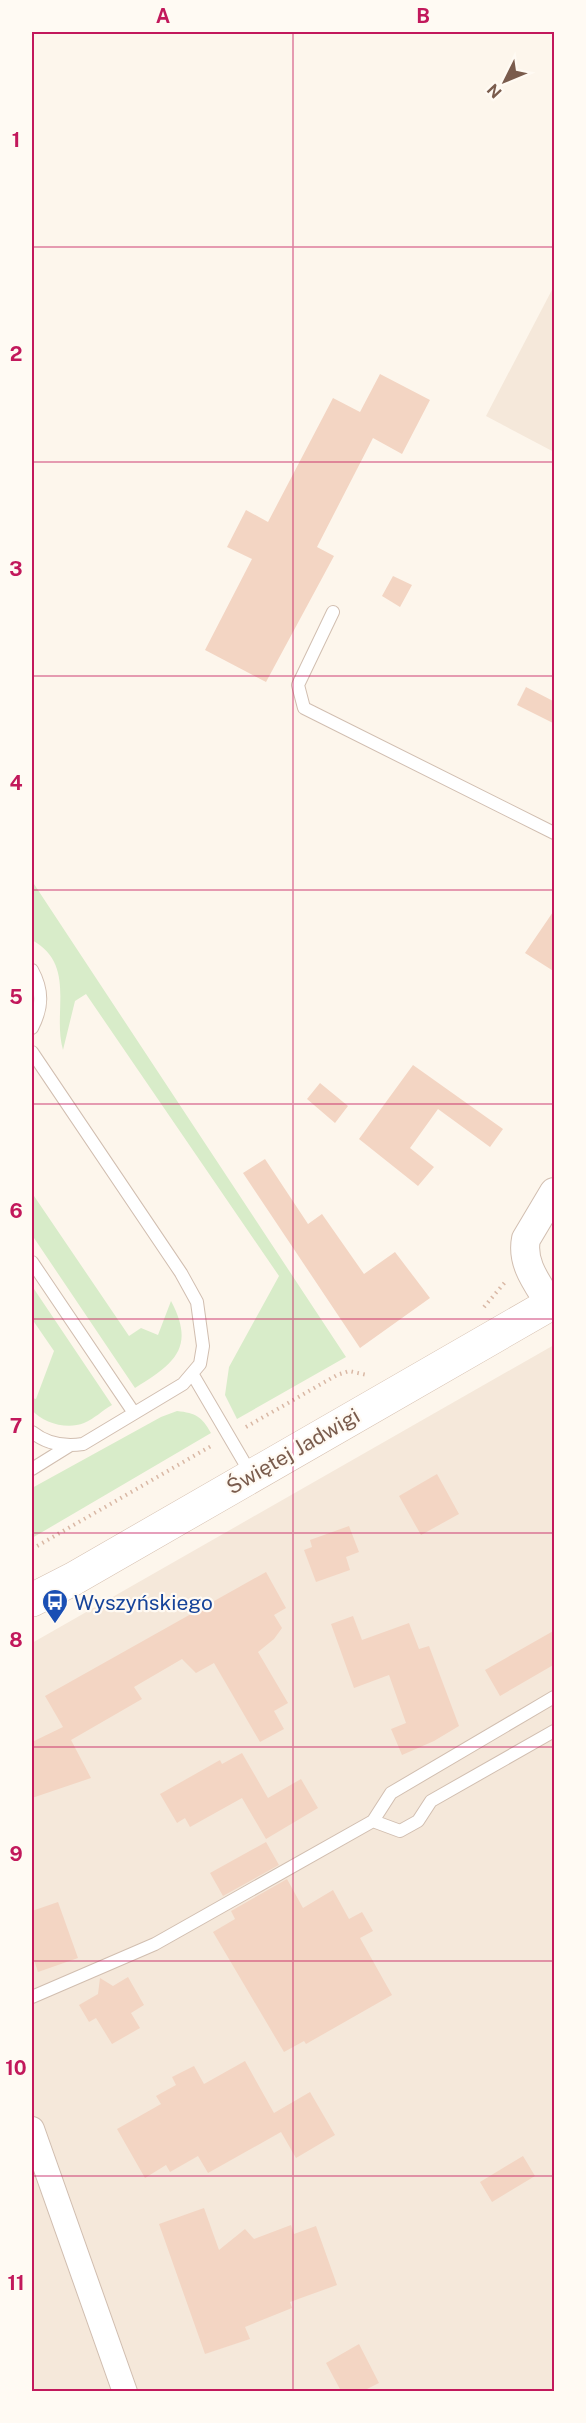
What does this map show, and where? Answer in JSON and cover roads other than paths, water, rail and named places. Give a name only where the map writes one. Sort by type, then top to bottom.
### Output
[{"type":"main road","name":"Świętej Jadwigi","points":[[32,1600],[82,1574],[552,1303]]},
{"type":"street","points":[[552,1303],[528,1266],[525,1256],[526,1239],[555,1192]]},
{"type":"street","points":[[32,2129],[125,2391]]},
{"type":"lane","points":[[333,612],[298,685],[304,708],[555,833]]},
{"type":"lane","points":[[32,970],[39,984],[41,999],[39,1014],[32,1028]]},
{"type":"lane","points":[[32,1052],[181,1273],[197,1302],[203,1346],[200,1364],[183,1384],[83,1444],[69,1446],[42,1440],[32,1432]]},
{"type":"lane","points":[[32,1262],[134,1413]]},
{"type":"lane","points":[[193,1375],[251,1475]]},
{"type":"lane","points":[[32,1469],[69,1446]]},
{"type":"lane","points":[[32,1997],[155,1944],[373,1821],[392,1793],[555,1697]]},
{"type":"lane","points":[[373,1821],[400,1831],[418,1821],[431,1801],[555,1731]]},
{"type":"place","name":"Wyszyńskiego","points":[[55,1625]]}]
